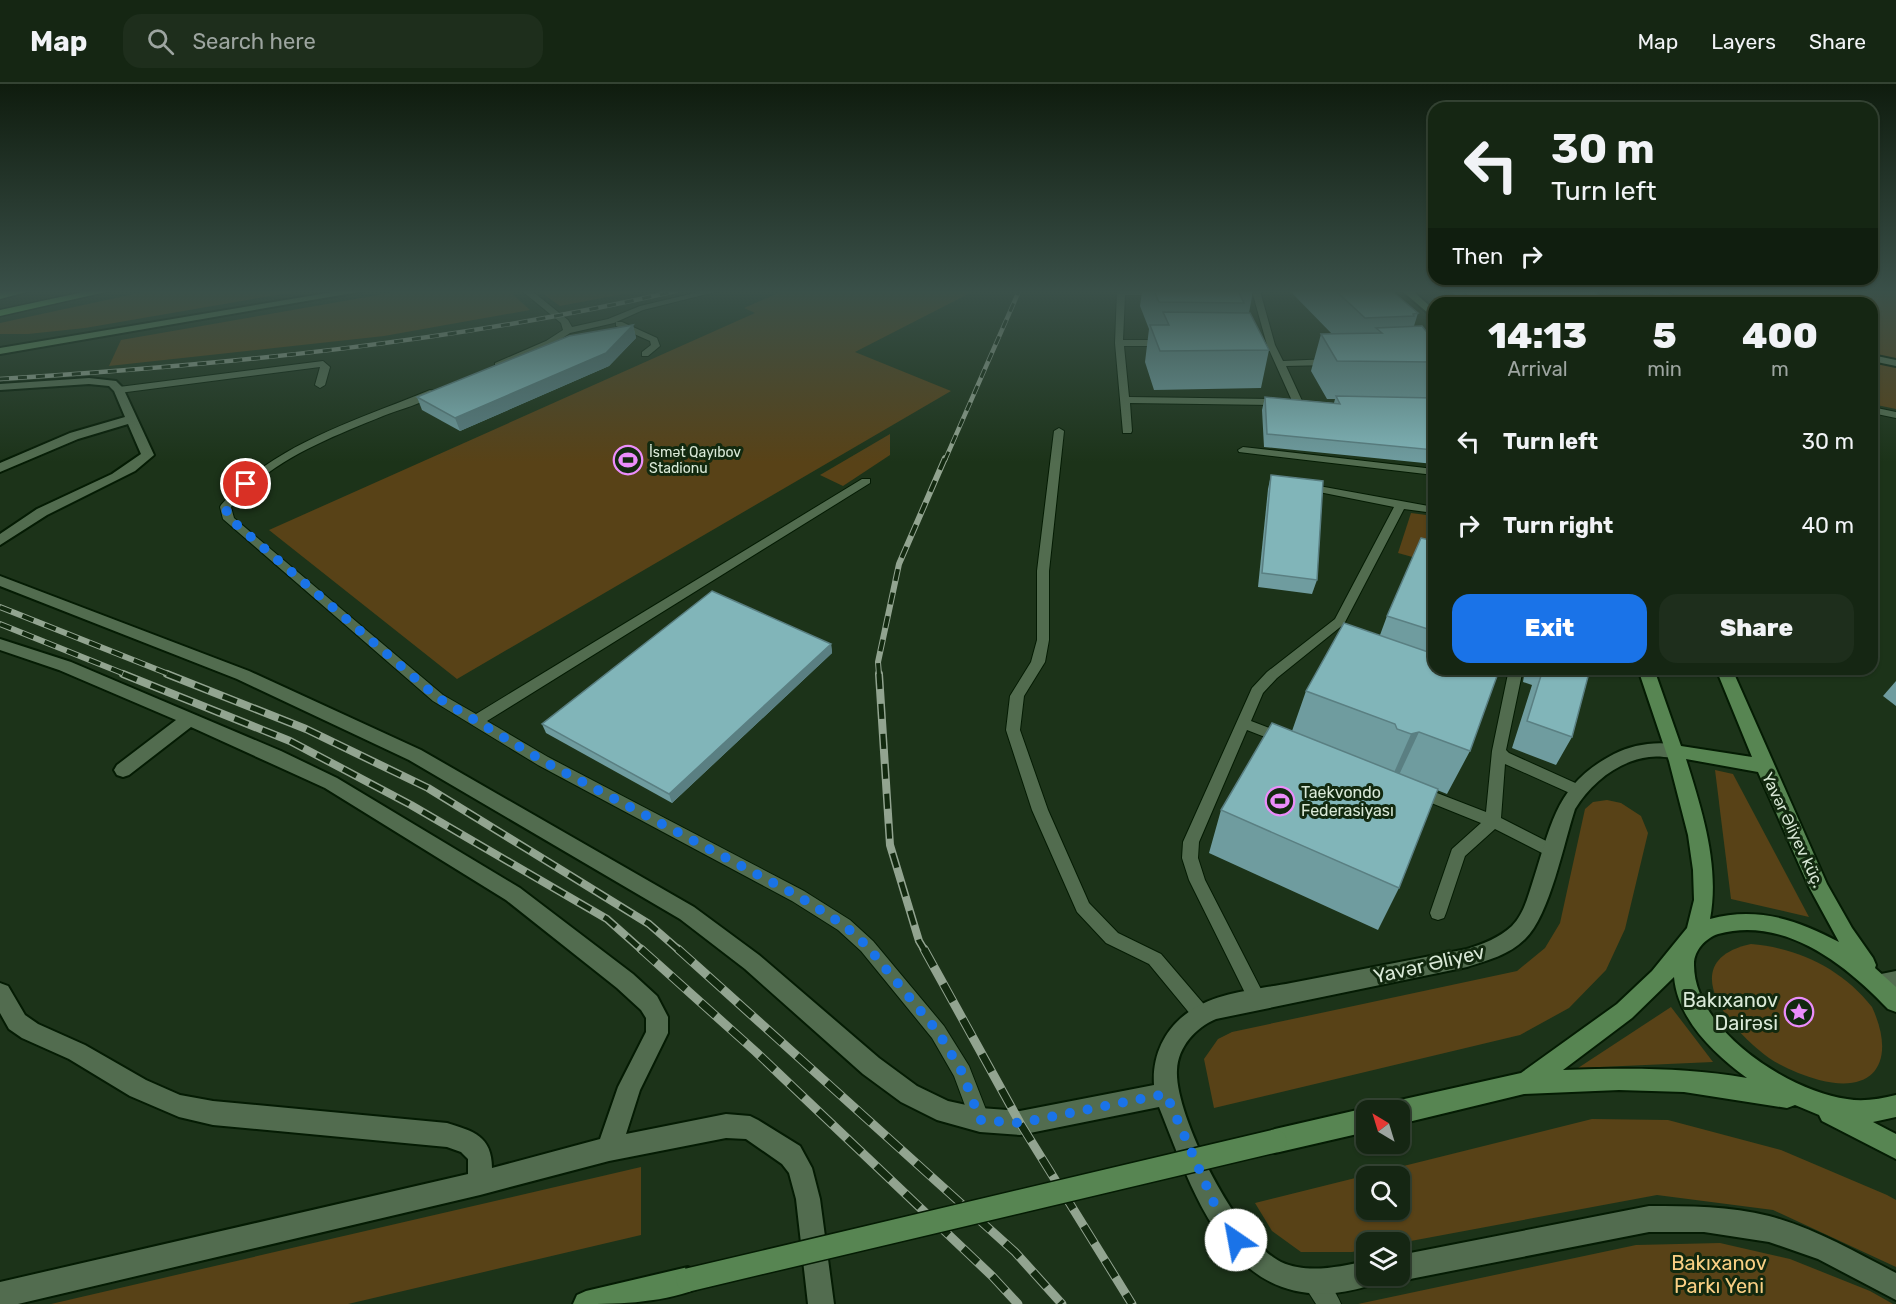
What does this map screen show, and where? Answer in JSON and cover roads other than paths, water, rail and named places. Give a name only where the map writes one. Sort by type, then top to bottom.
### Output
[{"type":"main road","points":[[1648,675],[1675,751],[1700,852],[1706,891],[1699,926],[1683,963],[1686,990],[1702,1021],[1729,1052],[1765,1079],[1896,1147]]},
{"type":"main road","name":"Yavər Əliyev küç.","points":[[1726,675],[1764,766],[1812,872],[1843,933],[1888,982]]},
{"type":"main road","points":[[1675,751],[1764,766]]},
{"type":"main road","points":[[1524,1083],[1624,1013],[1658,982],[1691,941],[1704,930],[1723,923],[1745,921],[1771,925],[1799,933],[1827,945],[1888,982],[1896,1000]]},
{"type":"main road","points":[[1410,1110],[1524,1083],[1619,1079],[1684,1081],[1740,1088],[1806,1100],[1843,1111],[1877,1112],[1896,1106]]},
{"type":"main road","points":[[586,1304],[1356,1122]]},
{"type":"street","points":[[1878,359],[1896,363]]},
{"type":"street","points":[[0,387],[102,381],[112,383],[118,390],[148,455],[146,459],[18,526],[0,541]]},
{"type":"street","points":[[0,468],[74,436],[132,419]]},
{"type":"street","points":[[0,581],[243,675],[415,755],[687,913],[752,962],[871,1066],[909,1094],[945,1112],[980,1120],[1020,1123],[1166,1094],[1221,1219],[1236,1240],[1270,1271],[1292,1279],[1313,1282],[1356,1276]]},
{"type":"street","points":[[0,644],[65,666],[275,756],[331,783],[513,894],[625,981],[649,1003],[657,1017],[657,1033],[627,1095],[609,1149]]},
{"type":"street","points":[[123,770],[189,719]]},
{"type":"street","name":"Yavər Əliyev","points":[[1166,1094],[1164,1077],[1166,1059],[1171,1046],[1180,1033],[1202,1015],[1257,999],[1467,958],[1497,948],[1519,932],[1533,912],[1566,807],[1577,790],[1605,766],[1626,755],[1651,750],[1675,751]]},
{"type":"street","points":[[0,993],[17,1022],[30,1031],[77,1052],[138,1088],[179,1106],[213,1113],[447,1135],[469,1142],[480,1155],[480,1183]]},
{"type":"street","points":[[0,1295],[480,1183],[609,1149],[726,1126],[750,1128],[791,1155],[800,1168],[808,1199],[821,1304]]},
{"type":"street","points":[[1410,1266],[1649,1219],[1704,1219],[1769,1229],[1824,1249],[1896,1287]]},
{"type":"lane","points":[[484,370],[537,348]]},
{"type":"lane","points":[[645,354],[653,348]]},
{"type":"lane","points":[[1120,348],[1127,431]]},
{"type":"lane","points":[[1272,348],[1298,403]]},
{"type":"lane","points":[[1280,364],[1339,361]]},
{"type":"lane","points":[[118,390],[323,364],[326,367],[320,385]]},
{"type":"lane","points":[[441,389],[291,454],[233,494],[225,507],[230,519],[438,698],[543,761],[798,896],[844,925],[867,946],[938,1032],[962,1072],[980,1120]]},
{"type":"lane","points":[[1125,400],[1309,403]]},
{"type":"lane","points":[[1878,411],[1896,415]]},
{"type":"lane","points":[[1878,412],[1896,423]]},
{"type":"lane","points":[[1059,431],[1043,571],[1043,639],[1038,662],[1017,696],[1012,730],[1040,810],[1083,907],[1112,938],[1155,959],[1202,1015]]},
{"type":"lane","points":[[1243,450],[1428,471]]},
{"type":"lane","points":[[476,721],[866,481]]},
{"type":"lane","points":[[1308,487],[1428,509]]},
{"type":"lane","points":[[1257,999],[1197,880],[1190,858],[1191,842],[1257,692],[1272,675],[1340,621],[1401,505]]},
{"type":"lane","points":[[1321,637],[1340,644]]},
{"type":"lane","points":[[1438,913],[1458,853],[1493,821],[1499,751],[1515,675]]},
{"type":"lane","points":[[1243,723],[1296,744]]},
{"type":"lane","points":[[1499,751],[1504,757],[1577,790]]},
{"type":"lane","points":[[1408,788],[1493,821],[1552,851]]},
{"type":"lane","points":[[1313,1282],[1330,1304]]},
{"type":"railway","points":[[0,379],[170,367],[348,348]]},
{"type":"railway","points":[[945,460],[994,348]]},
{"type":"railway","points":[[879,675],[878,662],[899,564],[945,458]]},
{"type":"railway","points":[[0,607],[171,675]]},
{"type":"railway","points":[[0,624],[127,675]]},
{"type":"railway","points":[[123,674],[290,741],[411,805],[607,919],[643,951]]},
{"type":"railway","points":[[167,674],[306,729],[428,788],[649,924],[680,951]]},
{"type":"railway","points":[[879,674],[890,845],[919,941],[925,951]]},
{"type":"railway","points":[[641,949],[756,1052],[992,1276],[1018,1304]]},
{"type":"railway","points":[[678,949],[1015,1252],[1062,1304]]},
{"type":"railway","points":[[924,949],[1020,1123],[1132,1304]]},
{"type":"place","name":"İsmət Qayıbov Stadionu","points":[[628,460]]},
{"type":"place","name":"Taekvondo Federasiyası","points":[[1280,801]]},
{"type":"place","name":"Bakıxanov Dairəsi","points":[[1799,1012]]},
{"type":"park label","name":"Bakıxanov Parkı Yeni","points":[[1719,1274]]}]
